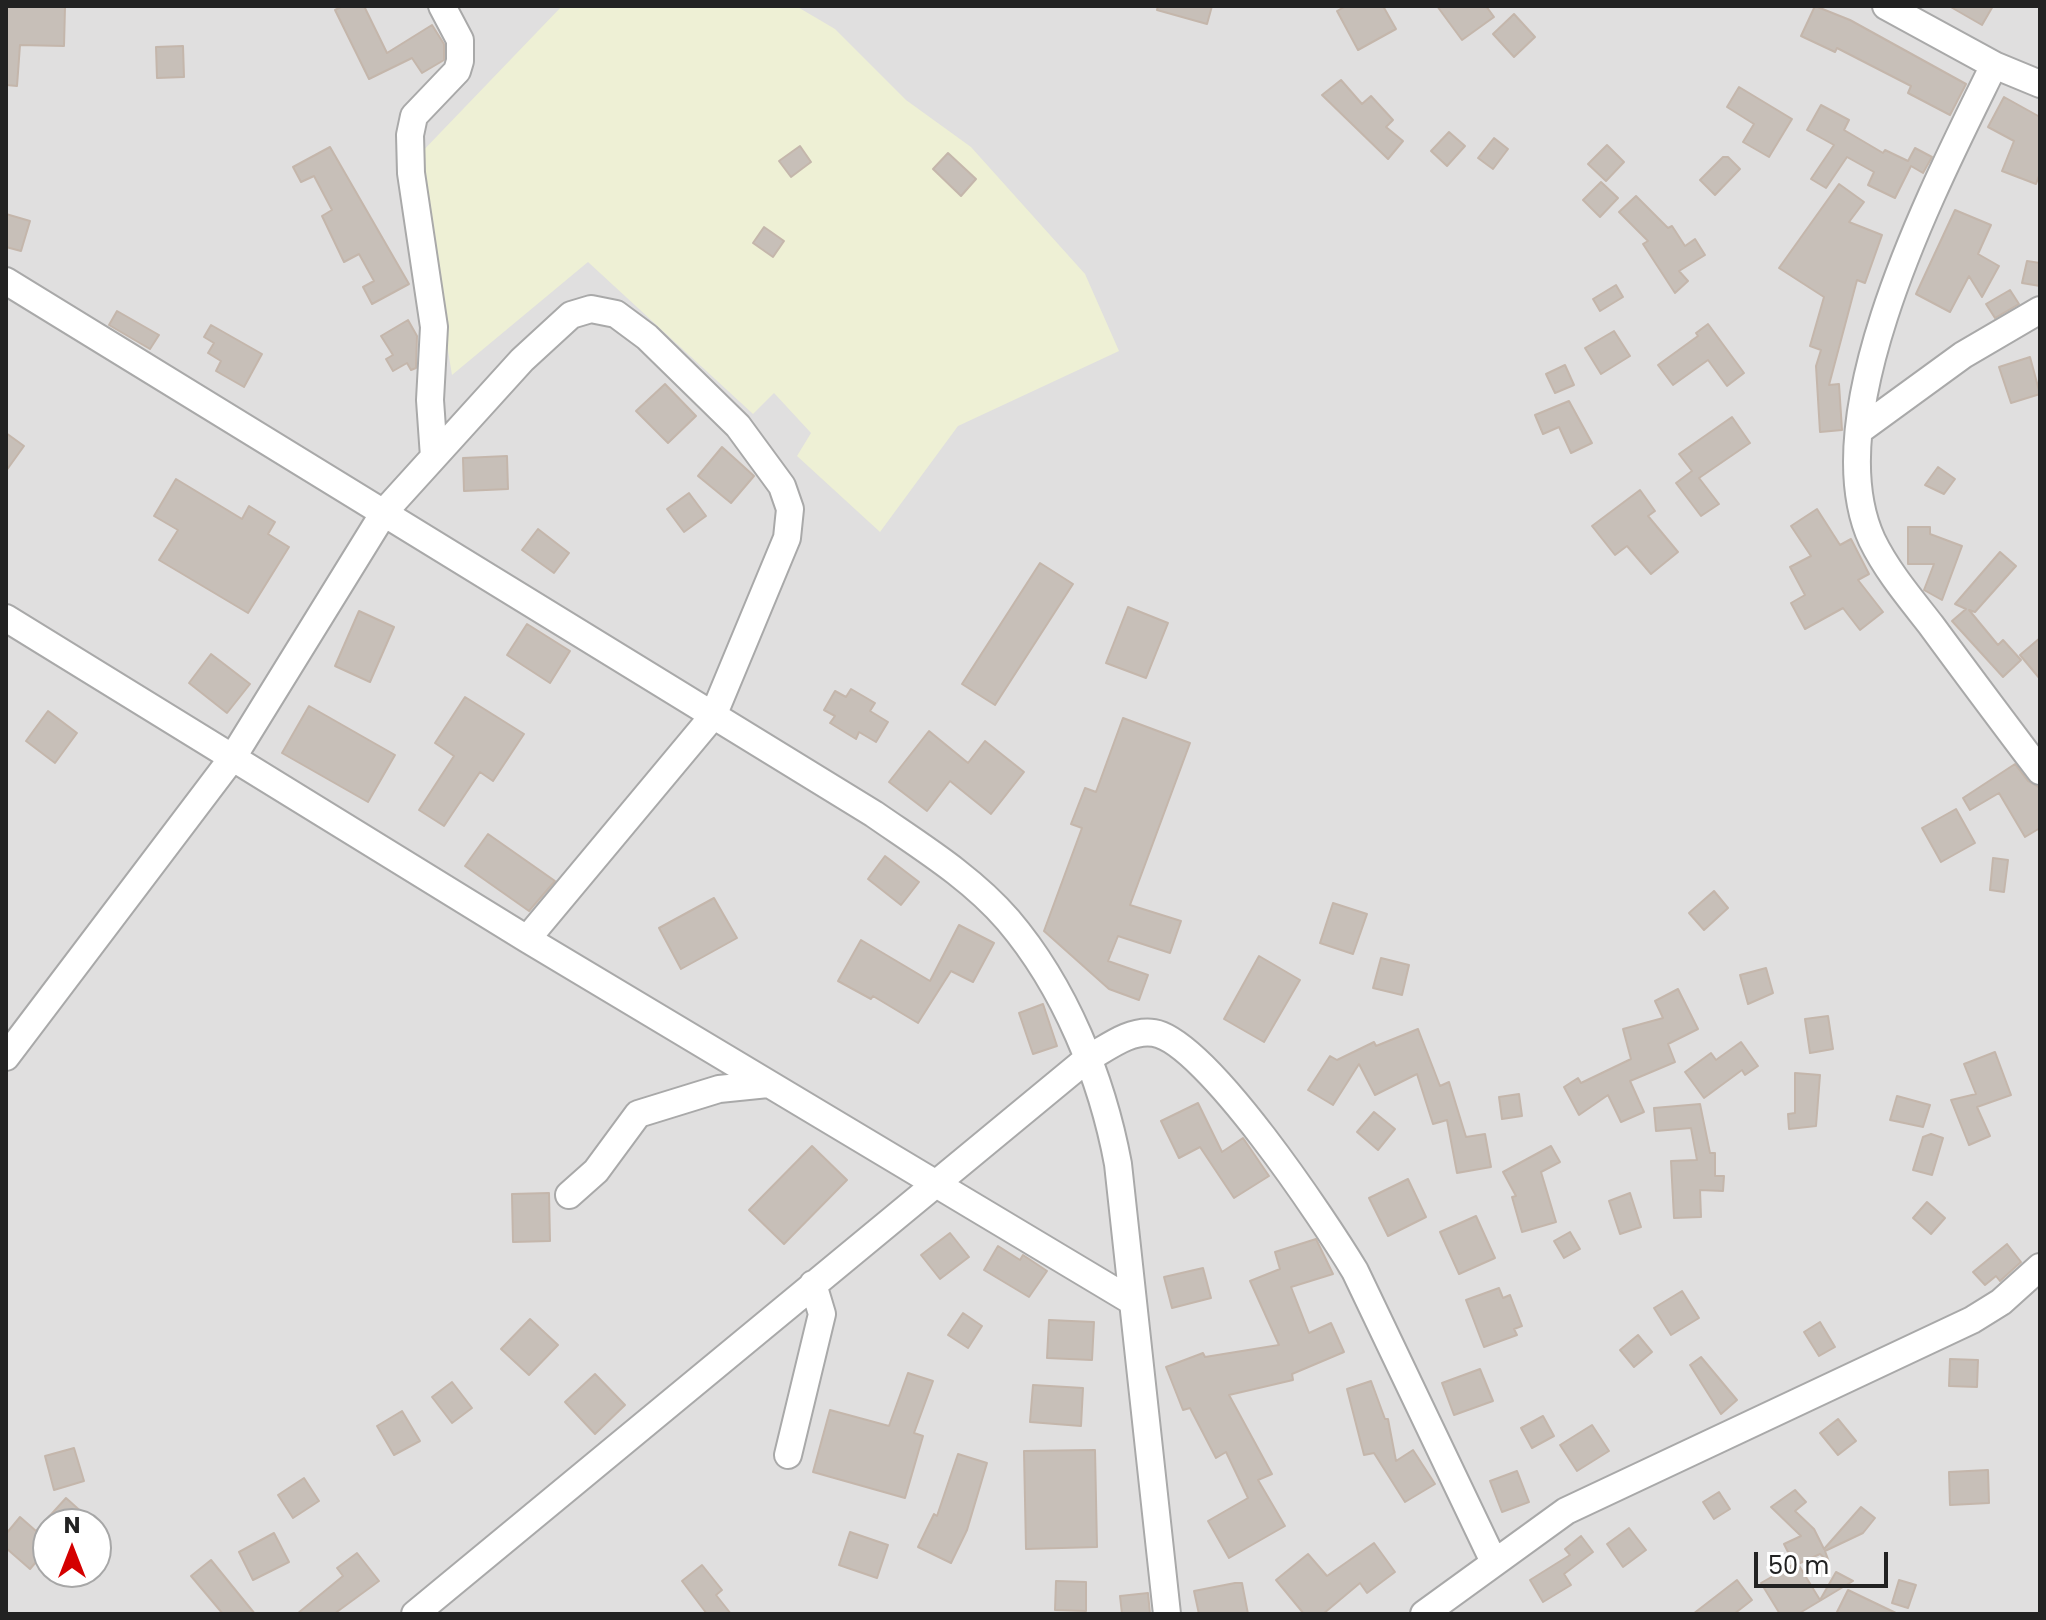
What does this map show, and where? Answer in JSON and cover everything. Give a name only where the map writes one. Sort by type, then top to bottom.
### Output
[{"type":"street","points":[[434,457],[430,400],[434,327],[411,173],[410,135],[414,116],[457,71],[460,61],[460,40],[442,6]]},
{"type":"street","points":[[1886,6],[1994,65],[2040,84]]},
{"type":"street","points":[[1994,65],[1933,190],[1881,322],[1867,378],[1860,430],[1858,490],[1872,540],[1884,563],[2040,771]]},
{"type":"street","points":[[6,281],[874,814],[957,872],[1008,920],[1064,1002],[1111,1122],[1167,1614]]},
{"type":"street","points":[[6,1057],[233,757],[385,511],[522,360],[571,315],[604,309],[647,337],[738,426],[782,486],[790,509],[787,538],[713,716],[527,939]]},
{"type":"street","points":[[1860,430],[1975,347],[2040,310]]},
{"type":"street","points":[[6,618],[527,939],[1130,1300]]},
{"type":"street","points":[[422,1612],[1087,1059],[1140,1031],[1158,1033],[1186,1052],[1254,1125],[1330,1229],[1355,1271],[1494,1562]]},
{"type":"street","points":[[569,1195],[596,1171],[638,1114],[719,1089],[768,1084]]},
{"type":"street","points":[[1424,1614],[1566,1511],[1972,1320],[2001,1302],[2040,1267]]},
{"type":"street","points":[[788,1455],[822,1314],[813,1284]]},
{"type":"shaded area","points":[[6,6],[2040,6],[2040,1614],[6,1614]]},
{"type":"green space","points":[[562,6],[796,6],[835,29],[906,100],[971,147],[1085,274],[1119,351],[958,426],[880,532],[797,456],[811,433],[774,393],[753,414],[588,262],[452,375],[416,158]]},
{"type":"building","points":[[6,6],[65,7],[64,46],[20,45],[17,86],[6,85]]},
{"type":"building","points":[[343,6],[364,6],[387,53],[432,25],[444,44],[444,60],[422,73],[412,58],[369,79],[335,10]]},
{"type":"building","points":[[1158,6],[1212,6],[1207,24],[1157,10]]},
{"type":"building","points":[[1346,6],[1383,6],[1396,29],[1358,50],[1337,11]]},
{"type":"building","points":[[1437,6],[1486,6],[1494,17],[1462,40]]},
{"type":"building","points":[[1815,6],[1850,20],[1966,84],[1950,115],[1908,93],[1911,86],[1837,48],[1835,52],[1801,36]]},
{"type":"building","points":[[1949,6],[1993,6],[1982,25]]},
{"type":"building","points":[[1514,14],[1535,37],[1514,57],[1493,34]]},
{"type":"building","points":[[183,46],[184,77],[157,78],[156,47]]},
{"type":"building","points":[[1341,80],[1362,104],[1371,96],[1393,120],[1386,127],[1403,141],[1388,159],[1322,95]]},
{"type":"building","points":[[1739,87],[1792,119],[1769,157],[1743,142],[1754,124],[1727,107]]},
{"type":"building","points":[[2004,97],[2040,117],[2040,173],[2036,184],[2002,171],[2014,141],[1988,127]]},
{"type":"building","points":[[1821,105],[1849,120],[1844,130],[1883,153],[1885,150],[1908,161],[1915,148],[1932,157],[1923,173],[1911,166],[1895,198],[1868,185],[1874,172],[1847,157],[1826,188],[1811,179],[1834,145],[1807,130]]},
{"type":"building","points":[[1449,132],[1465,146],[1447,166],[1431,151]]},
{"type":"building","points":[[1494,138],[1508,149],[1493,169],[1478,158]]},
{"type":"building","points":[[1607,145],[1624,162],[1606,181],[1588,164]]},
{"type":"building","points":[[800,146],[811,162],[791,177],[779,161]]},
{"type":"building","points":[[330,147],[409,284],[372,304],[363,287],[374,281],[359,254],[344,262],[322,216],[332,210],[314,176],[301,182],[293,167]]},
{"type":"building","points":[[948,153],[976,179],[961,196],[933,169]]},
{"type":"building","points":[[1723,157],[1728,157],[1740,169],[1715,195],[1700,180]]},
{"type":"building","points":[[1601,182],[1618,198],[1600,217],[1583,200]]},
{"type":"building","points":[[1839,184],[1864,202],[1849,222],[1882,235],[1865,283],[1857,280],[1829,385],[1839,384],[1842,430],[1820,432],[1816,366],[1821,350],[1810,346],[1824,297],[1779,268]]},
{"type":"building","points":[[1636,196],[1668,228],[1672,226],[1685,246],[1695,239],[1705,255],[1679,271],[1688,281],[1675,293],[1643,244],[1648,241],[1619,212]]},
{"type":"building","points":[[1955,210],[1991,225],[1978,254],[1999,266],[1982,297],[1969,276],[1950,312],[1916,294]]},
{"type":"building","points":[[6,214],[30,221],[21,251],[6,247]]},
{"type":"building","points":[[764,227],[784,241],[773,257],[753,243]]},
{"type":"building","points":[[2027,261],[2040,263],[2040,286],[2022,283]]},
{"type":"building","points":[[1616,285],[1623,297],[1600,311],[1593,299]]},
{"type":"building","points":[[2010,290],[2019,304],[1995,318],[1986,304]]},
{"type":"building","points":[[117,311],[159,335],[150,349],[109,325]]},
{"type":"building","points":[[408,320],[417,336],[416,368],[411,370],[407,363],[393,371],[386,359],[393,355],[381,336]]},
{"type":"building","points":[[1708,324],[1744,373],[1727,386],[1708,360],[1673,385],[1658,365],[1698,336],[1696,333]]},
{"type":"building","points":[[211,325],[262,354],[244,387],[216,371],[221,361],[208,353],[214,343],[204,337]]},
{"type":"building","points":[[1614,331],[1630,356],[1601,374],[1585,348]]},
{"type":"building","points":[[2030,357],[2040,394],[2011,403],[1999,367]]},
{"type":"building","points":[[1565,365],[1574,385],[1555,393],[1546,374]]},
{"type":"building","points":[[665,384],[696,416],[668,443],[636,411]]},
{"type":"building","points":[[1569,401],[1592,443],[1571,453],[1559,427],[1543,434],[1535,415]]},
{"type":"building","points":[[1732,417],[1750,443],[1699,478],[1719,504],[1701,516],[1676,483],[1692,471],[1679,454]]},
{"type":"building","points":[[6,433],[24,446],[6,471]]},
{"type":"building","points":[[722,447],[754,476],[731,503],[698,476]]},
{"type":"building","points":[[507,456],[508,489],[464,491],[463,458]]},
{"type":"building","points":[[1938,467],[1955,479],[1944,494],[1925,485]]},
{"type":"building","points":[[176,479],[242,519],[249,506],[275,522],[268,534],[289,547],[248,613],[159,560],[178,530],[154,516]]},
{"type":"building","points":[[1640,490],[1655,511],[1648,516],[1678,552],[1651,574],[1627,546],[1615,555],[1592,526]]},
{"type":"building","points":[[689,493],[706,516],[684,532],[667,509]]},
{"type":"building","points":[[1817,509],[1840,545],[1851,539],[1869,574],[1858,580],[1883,612],[1860,630],[1843,608],[1805,629],[1791,603],[1805,595],[1790,567],[1811,556],[1791,526]]},
{"type":"building","points":[[1908,527],[1930,527],[1930,534],[1962,546],[1942,600],[1924,590],[1934,564],[1908,564]]},
{"type":"building","points":[[538,529],[569,553],[554,573],[522,550]]},
{"type":"building","points":[[2000,552],[2016,566],[1975,612],[1969,610],[1998,645],[2003,640],[2021,660],[2003,677],[1952,621],[1966,609],[1955,604]]},
{"type":"building","points":[[1040,563],[1073,584],[995,705],[962,684]]},
{"type":"building","points":[[1128,607],[1168,623],[1146,678],[1106,663]]},
{"type":"building","points":[[359,611],[394,627],[370,682],[335,666]]},
{"type":"building","points":[[527,624],[570,651],[550,683],[507,655]]},
{"type":"building","points":[[2040,638],[2040,679],[2020,655]]},
{"type":"building","points":[[211,654],[250,684],[227,713],[189,683]]},
{"type":"building","points":[[851,689],[875,703],[870,711],[888,722],[876,742],[859,732],[856,739],[830,723],[835,716],[824,710],[835,691],[846,697]]},
{"type":"building","points":[[465,697],[524,734],[493,781],[480,772],[444,826],[419,810],[454,756],[435,743]]},
{"type":"building","points":[[309,706],[395,755],[368,802],[282,753]]},
{"type":"building","points":[[48,711],[77,733],[55,763],[26,741]]},
{"type":"building","points":[[1123,718],[1190,743],[1130,905],[1181,921],[1170,953],[1118,936],[1108,961],[1148,975],[1139,1000],[1109,989],[1044,931],[1082,828],[1071,824],[1085,788],[1096,792]]},
{"type":"building","points":[[929,731],[968,763],[985,741],[1024,772],[991,814],[950,781],[927,811],[889,782]]},
{"type":"building","points":[[2015,764],[2028,781],[2040,788],[2040,828],[2025,837],[1999,793],[1970,810],[1963,798]]},
{"type":"building","points":[[1956,809],[1975,843],[1941,862],[1922,828]]},
{"type":"building","points":[[488,834],[555,881],[529,911],[465,866]]},
{"type":"building","points":[[885,856],[919,882],[901,905],[868,879]]},
{"type":"building","points":[[1993,858],[2008,860],[2004,892],[1990,890]]},
{"type":"building","points":[[1714,891],[1728,908],[1704,930],[1689,913]]},
{"type":"building","points":[[714,898],[737,938],[681,969],[659,928]]},
{"type":"building","points":[[1333,903],[1367,914],[1353,954],[1320,943]]},
{"type":"building","points":[[959,925],[994,943],[973,982],[951,971],[918,1023],[873,996],[871,999],[838,981],[861,940],[930,981]]},
{"type":"building","points":[[1259,956],[1300,980],[1264,1042],[1224,1019]]},
{"type":"building","points":[[1381,958],[1409,965],[1402,995],[1373,988]]},
{"type":"building","points":[[1766,968],[1773,993],[1748,1004],[1740,975]]},
{"type":"building","points":[[1678,989],[1698,1029],[1668,1044],[1675,1062],[1630,1081],[1644,1112],[1621,1122],[1608,1095],[1579,1115],[1564,1087],[1578,1078],[1581,1083],[1631,1059],[1623,1029],[1663,1018],[1655,1001]]},
{"type":"building","points":[[1043,1004],[1057,1046],[1033,1054],[1019,1013]]},
{"type":"building","points":[[1828,1016],[1833,1049],[1810,1053],[1805,1019]]},
{"type":"building","points":[[1418,1029],[1440,1086],[1449,1082],[1466,1137],[1485,1134],[1491,1167],[1457,1173],[1447,1120],[1433,1124],[1417,1074],[1375,1095],[1359,1064],[1333,1105],[1308,1090],[1330,1056],[1337,1060],[1374,1042],[1376,1046]]},
{"type":"building","points":[[1741,1042],[1758,1066],[1745,1075],[1742,1070],[1704,1098],[1685,1072],[1711,1053],[1716,1060]]},
{"type":"building","points":[[1995,1052],[2011,1095],[1977,1107],[1990,1136],[1969,1145],[1951,1100],[1976,1094],[1964,1064]]},
{"type":"building","points":[[1795,1073],[1820,1075],[1816,1126],[1789,1129],[1788,1114],[1795,1113]]},
{"type":"building","points":[[1519,1094],[1522,1116],[1502,1119],[1499,1097]]},
{"type":"building","points":[[1897,1096],[1930,1105],[1923,1127],[1890,1120]]},
{"type":"building","points":[[1198,1103],[1222,1152],[1243,1138],[1269,1176],[1234,1198],[1200,1147],[1179,1158],[1161,1121]]},
{"type":"building","points":[[1700,1104],[1710,1153],[1715,1153],[1715,1176],[1724,1176],[1723,1191],[1700,1190],[1701,1217],[1674,1218],[1671,1161],[1697,1160],[1691,1128],[1656,1131],[1654,1108]]},
{"type":"building","points":[[1374,1112],[1395,1129],[1378,1150],[1357,1132]]},
{"type":"building","points":[[1931,1134],[1943,1138],[1932,1175],[1913,1170],[1923,1137]]},
{"type":"building","points":[[812,1146],[847,1180],[784,1244],[749,1210]]},
{"type":"building","points":[[1551,1146],[1560,1162],[1541,1172],[1556,1222],[1522,1232],[1512,1197],[1516,1196],[1503,1172]]},
{"type":"building","points":[[1408,1179],[1426,1217],[1388,1236],[1369,1198]]},
{"type":"building","points":[[549,1193],[550,1241],[513,1242],[512,1194]]},
{"type":"building","points":[[1630,1193],[1641,1227],[1620,1234],[1609,1201]]},
{"type":"building","points":[[1927,1202],[1945,1218],[1931,1234],[1913,1218]]},
{"type":"building","points":[[1476,1216],[1495,1258],[1459,1274],[1440,1232]]},
{"type":"building","points":[[1570,1232],[1580,1249],[1564,1258],[1554,1241]]},
{"type":"building","points":[[950,1233],[969,1257],[940,1279],[921,1255]]},
{"type":"building","points":[[1316,1239],[1333,1274],[1291,1287],[1309,1333],[1331,1323],[1344,1352],[1292,1374],[1293,1380],[1229,1395],[1272,1474],[1258,1480],[1285,1526],[1229,1558],[1208,1521],[1248,1498],[1226,1452],[1216,1458],[1190,1408],[1183,1410],[1166,1367],[1203,1353],[1205,1357],[1279,1345],[1250,1281],[1280,1269],[1275,1252]]},
{"type":"building","points":[[2007,1244],[2021,1262],[2000,1281],[1996,1276],[1985,1285],[1973,1272]]},
{"type":"building","points":[[998,1246],[1020,1260],[1023,1255],[1047,1271],[1029,1297],[984,1270]]},
{"type":"building","points":[[1203,1268],[1211,1298],[1172,1308],[1164,1277]]},
{"type":"building","points":[[1499,1288],[1503,1298],[1510,1295],[1522,1326],[1514,1329],[1517,1335],[1484,1347],[1466,1300]]},
{"type":"building","points":[[1682,1291],[1699,1318],[1671,1335],[1654,1308]]},
{"type":"building","points":[[963,1313],[982,1326],[968,1348],[948,1335]]},
{"type":"building","points":[[530,1319],[558,1345],[529,1375],[501,1349]]},
{"type":"building","points":[[1049,1320],[1094,1322],[1092,1360],[1047,1358]]},
{"type":"building","points":[[1820,1322],[1835,1347],[1819,1356],[1804,1332]]},
{"type":"building","points":[[1638,1335],[1652,1352],[1634,1367],[1620,1350]]},
{"type":"building","points":[[1701,1357],[1737,1400],[1721,1414],[1690,1365]]},
{"type":"building","points":[[1950,1359],[1978,1360],[1977,1387],[1949,1386]]},
{"type":"building","points":[[1480,1369],[1493,1401],[1454,1415],[1442,1383]]},
{"type":"building","points":[[908,1373],[933,1381],[914,1433],[923,1436],[905,1498],[813,1472],[830,1410],[889,1426]]},
{"type":"building","points":[[595,1374],[625,1405],[595,1434],[565,1402]]},
{"type":"building","points":[[1371,1381],[1385,1419],[1388,1419],[1396,1461],[1413,1450],[1435,1484],[1405,1502],[1374,1453],[1364,1455],[1347,1389]]},
{"type":"building","points":[[452,1382],[472,1408],[452,1423],[432,1397]]},
{"type":"building","points":[[1033,1385],[1083,1388],[1081,1426],[1030,1422]]},
{"type":"building","points":[[402,1411],[420,1441],[394,1455],[377,1426]]},
{"type":"building","points":[[1543,1416],[1554,1436],[1532,1448],[1521,1428]]},
{"type":"building","points":[[1838,1419],[1856,1441],[1838,1455],[1820,1433]]},
{"type":"building","points":[[1592,1425],[1609,1451],[1577,1471],[1560,1445]]},
{"type":"building","points":[[74,1448],[84,1481],[54,1490],[45,1456]]},
{"type":"building","points":[[1095,1450],[1097,1547],[1026,1549],[1024,1451]]},
{"type":"building","points":[[958,1454],[987,1463],[967,1530],[951,1563],[918,1547],[934,1514],[937,1516]]},
{"type":"building","points":[[1988,1470],[1989,1503],[1950,1505],[1949,1472]]},
{"type":"building","points":[[1517,1471],[1529,1502],[1502,1512],[1490,1481]]},
{"type":"building","points":[[304,1478],[319,1501],[293,1518],[278,1495]]},
{"type":"building","points":[[1795,1490],[1806,1502],[1795,1511],[1814,1529],[1824,1549],[1861,1507],[1875,1518],[1863,1533],[1825,1551],[1829,1562],[1820,1554],[1798,1564],[1820,1600],[1836,1572],[1853,1581],[1798,1614],[1780,1614],[1761,1583],[1794,1564],[1784,1544],[1801,1536],[1771,1507]]},
{"type":"building","points":[[1719,1492],[1730,1509],[1714,1519],[1703,1502]]},
{"type":"building","points":[[66,1498],[77,1508],[57,1508]]},
{"type":"building","points":[[20,1517],[32,1528],[30,1569],[6,1548],[6,1534]]},
{"type":"building","points":[[1629,1528],[1646,1550],[1623,1567],[1607,1544]]},
{"type":"building","points":[[850,1532],[888,1545],[877,1578],[839,1565]]},
{"type":"building","points":[[274,1533],[289,1562],[253,1580],[239,1552]]},
{"type":"building","points":[[1581,1536],[1593,1552],[1564,1574],[1571,1585],[1543,1602],[1530,1580],[1570,1555],[1565,1549]]},
{"type":"building","points":[[1374,1543],[1395,1572],[1367,1593],[1360,1583],[1323,1614],[1304,1614],[1276,1580],[1308,1554],[1327,1576]]},
{"type":"building","points":[[357,1553],[379,1581],[334,1614],[297,1614],[343,1576],[337,1568]]},
{"type":"building","points":[[211,1560],[255,1614],[223,1614],[191,1576]]},
{"type":"building","points":[[702,1565],[722,1590],[716,1595],[731,1614],[707,1614],[682,1581]]},
{"type":"building","points":[[1737,1580],[1752,1600],[1734,1614],[1693,1614]]},
{"type":"building","points":[[1899,1580],[1916,1585],[1908,1608],[1892,1603]]},
{"type":"building","points":[[1056,1581],[1086,1582],[1086,1611],[1055,1610]]},
{"type":"building","points":[[1242,1583],[1248,1614],[1199,1614],[1194,1591]]},
{"type":"building","points":[[1848,1590],[1898,1614],[1836,1614]]},
{"type":"building","points":[[1148,1593],[1150,1614],[1122,1614],[1120,1596]]}]
